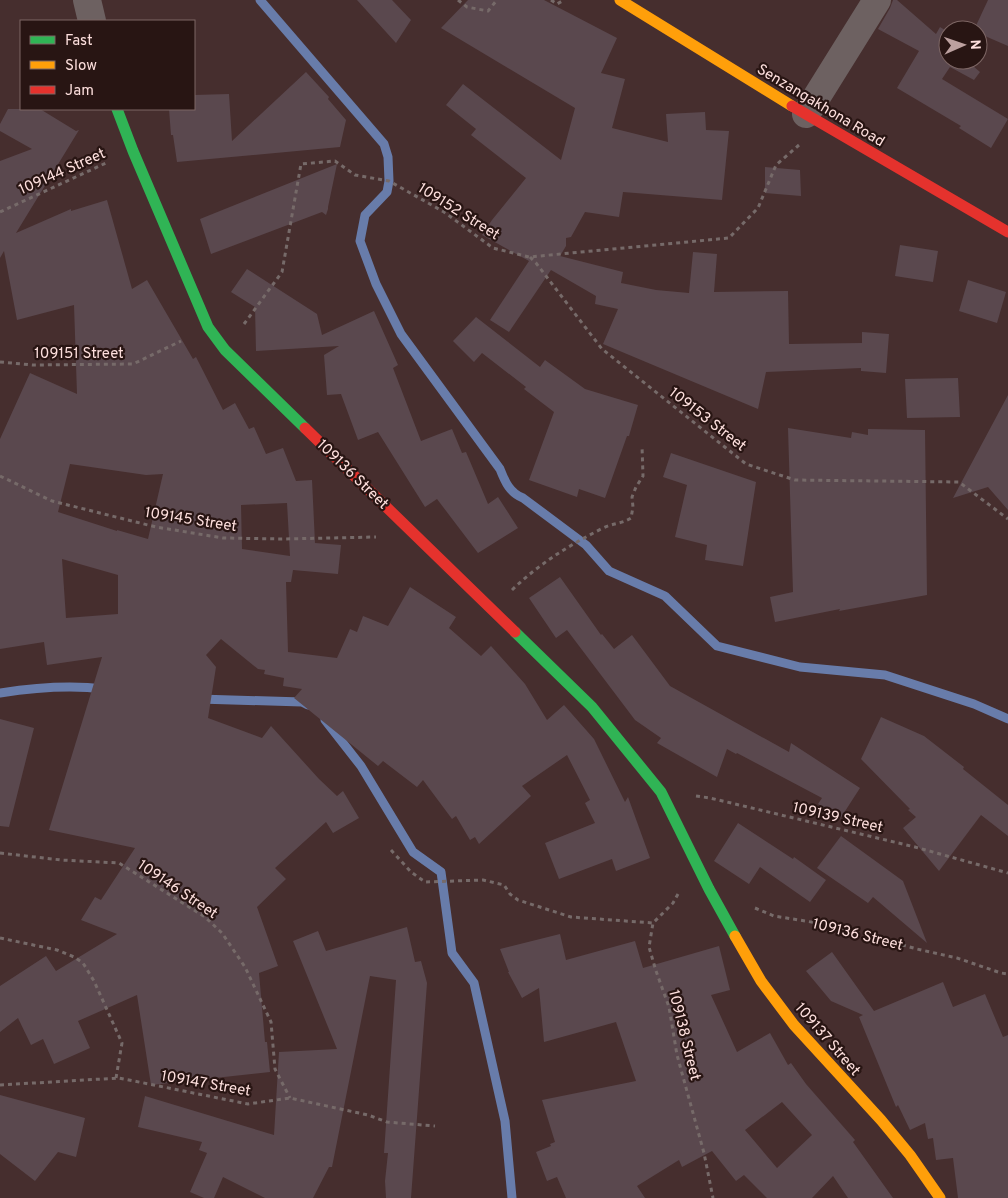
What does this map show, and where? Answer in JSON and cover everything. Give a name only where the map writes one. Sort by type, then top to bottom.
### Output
[{"type":"street","points":[[87,0],[92,20]]},
{"type":"street","points":[[814,119],[877,0]]},
{"type":"street","name":"Senzangakhona Road","points":[[630,3],[814,119],[1008,232]]},
{"type":"street","name":"109136 Street","points":[[117,110],[132,152],[209,328],[225,350],[592,707],[661,792],[695,860]]},
{"type":"street","name":"109137 Street","points":[[695,860],[709,889],[761,981],[794,1025],[910,1155],[940,1198]]},
{"type":"path","points":[[458,0],[467,7],[488,11],[497,0]]},
{"type":"path","points":[[551,0],[557,4],[564,0]]},
{"type":"path","name":"109152 Street","points":[[225,350],[282,272],[301,164],[335,161],[355,175],[389,181],[444,212],[493,248],[529,257],[729,238],[758,208],[776,165],[814,119]]},
{"type":"path","name":"109144 Street","points":[[0,212],[132,152]]},
{"type":"path","name":"109153 Street","points":[[529,257],[536,263],[602,350],[746,464],[795,480],[959,482],[1008,519]]},
{"type":"path","name":"109151 Street","points":[[0,362],[33,365],[133,364],[209,328]]},
{"type":"path","points":[[492,610],[526,577],[567,546],[612,524],[623,524],[631,518],[632,497],[643,476],[642,446]]},
{"type":"path","name":"109145 Street","points":[[0,476],[52,501],[156,527],[223,538],[282,540],[416,537]]},
{"type":"path","name":"109139 Street","points":[[661,792],[710,798],[915,847],[1008,873]]},
{"type":"path","points":[[391,850],[411,872],[425,882],[483,880],[504,885],[510,894],[518,900],[570,917],[653,923],[673,903],[695,860]]},
{"type":"path","name":"109146 Street","points":[[0,853],[61,860],[119,863],[205,917],[222,933],[245,967],[271,1022],[275,1069],[290,1098]]},
{"type":"path","name":"109136 Street","points":[[709,889],[774,916],[830,925],[957,958],[1008,974]]},
{"type":"path","name":"109138 Street","points":[[653,923],[649,947],[669,1007],[677,1055],[704,1153],[713,1198]]},
{"type":"path","points":[[0,938],[57,950],[84,963],[122,1043],[116,1078]]},
{"type":"path","name":"109147 Street","points":[[0,1085],[116,1078],[248,1104],[290,1098],[368,1115],[387,1122],[435,1126]]},
{"type":"building","points":[[357,0],[392,0],[411,20],[396,43]]},
{"type":"building","points":[[468,0],[544,0],[617,38],[601,73],[625,79],[612,128],[668,142],[666,114],[705,112],[706,130],[729,131],[722,200],[623,192],[619,217],[585,212],[571,237],[566,238],[566,246],[560,256],[623,272],[621,283],[656,290],[689,293],[693,252],[717,254],[714,292],[788,291],[789,344],[862,343],[862,332],[889,334],[886,373],[861,371],[861,368],[766,372],[758,409],[603,344],[618,309],[595,304],[596,296],[551,270],[509,332],[490,320],[529,261],[482,235],[526,178],[471,135],[476,129],[446,105],[463,84],[561,160],[575,108],[441,28]]},
{"type":"building","points":[[893,0],[897,0],[936,34],[938,30],[938,70],[948,70],[942,79],[1008,119],[991,148],[959,128],[961,126],[897,88],[919,51],[878,29]]},
{"type":"building","points":[[988,0],[1008,0],[1008,46],[988,37],[988,20],[979,20]]},
{"type":"building","points":[[956,70],[978,70],[980,72],[974,80]]},
{"type":"building","points":[[306,72],[329,97],[328,99],[346,120],[340,147],[177,162],[173,135],[171,135],[169,110],[195,110],[195,95],[229,94],[232,141]]},
{"type":"building","points":[[8,109],[42,110],[76,131],[79,130],[16,233],[71,209],[71,211],[107,200],[132,289],[147,280],[193,359],[196,357],[223,410],[235,403],[249,429],[254,427],[266,454],[283,448],[296,481],[312,480],[315,543],[341,545],[338,574],[293,570],[291,582],[286,582],[288,652],[337,658],[350,629],[357,632],[363,616],[388,626],[410,587],[456,617],[449,628],[481,656],[491,646],[525,684],[547,720],[564,705],[594,739],[625,802],[628,797],[650,858],[616,871],[612,859],[559,879],[545,843],[595,823],[585,803],[590,800],[567,755],[522,786],[531,796],[479,844],[475,837],[470,840],[456,816],[452,819],[423,780],[417,787],[383,761],[378,766],[294,698],[302,689],[283,686],[284,678],[264,674],[265,670],[258,669],[221,639],[206,655],[216,667],[208,718],[262,738],[271,726],[337,796],[343,791],[359,818],[333,833],[326,822],[275,868],[286,879],[257,907],[278,966],[259,973],[265,1042],[267,1042],[270,1072],[151,1085],[137,995],[78,1021],[90,1048],[54,1064],[43,1039],[31,1045],[18,1018],[0,1032],[0,986],[46,956],[56,971],[117,934],[81,920],[95,897],[101,900],[135,848],[49,830],[102,657],[47,665],[44,642],[0,649],[0,439],[30,373],[77,394],[74,305],[17,320],[4,251],[0,258],[0,161],[32,149],[0,131],[0,124]],"holes":[[[70,464],[146,475],[163,474],[148,539],[58,512]],[[287,503],[290,556],[242,549],[241,505]],[[62,559],[118,575],[118,614],[66,618]]]},
{"type":"building","points":[[337,164],[326,215],[322,212],[211,254],[200,219]]},
{"type":"building","points":[[765,167],[800,170],[801,196],[765,193]]},
{"type":"building","points":[[900,245],[938,251],[933,282],[895,276]]},
{"type":"building","points":[[247,269],[317,314],[322,335],[374,311],[398,365],[393,368],[421,441],[452,429],[462,453],[466,452],[488,504],[498,497],[518,528],[478,553],[437,499],[425,507],[378,432],[358,440],[341,394],[327,395],[324,355],[339,346],[256,351],[255,307],[231,292]]},
{"type":"building","points":[[968,280],[1006,292],[997,323],[959,311]]},
{"type":"building","points":[[476,317],[540,367],[545,360],[585,389],[638,405],[629,436],[627,436],[605,498],[579,489],[577,497],[529,480],[554,412],[524,389],[526,387],[482,353],[474,362],[453,341]]},
{"type":"building","points":[[958,378],[960,417],[907,418],[905,379]]},
{"type":"building","points":[[1008,395],[1008,510],[988,487],[953,498]]},
{"type":"building","points":[[788,428],[851,438],[852,432],[868,435],[868,429],[925,430],[927,595],[775,622],[770,597],[793,592]]},
{"type":"building","points":[[671,453],[756,482],[743,566],[705,560],[707,545],[675,537],[687,485],[663,477]]},
{"type":"building","points":[[560,577],[601,635],[614,649],[632,635],[670,686],[789,752],[791,743],[860,788],[840,819],[818,804],[822,798],[737,753],[727,749],[717,777],[657,743],[661,738],[635,720],[567,630],[556,638],[529,598]]},
{"type":"building","points":[[881,717],[924,736],[1008,805],[1008,836],[981,815],[939,871],[903,828],[916,817],[861,759]]},
{"type":"building","points":[[0,719],[34,728],[9,827],[0,826]]},
{"type":"building","points":[[738,823],[793,859],[794,857],[826,880],[810,902],[760,867],[749,884],[714,861]]},
{"type":"building","points":[[841,836],[903,881],[927,943],[873,897],[868,903],[817,868]]},
{"type":"building","points":[[407,927],[415,962],[421,961],[427,983],[411,1198],[386,1198],[385,1181],[388,1153],[384,1153],[396,980],[370,976],[332,1167],[329,1167],[313,1198],[265,1198],[223,1177],[214,1198],[204,1198],[190,1192],[207,1153],[199,1150],[202,1142],[138,1127],[145,1096],[274,1135],[279,1052],[337,1049],[293,941],[318,931],[326,951]]},
{"type":"building","points":[[560,934],[566,960],[635,941],[643,968],[719,946],[730,990],[711,995],[737,1052],[770,1033],[788,1065],[791,1063],[806,1084],[855,1140],[853,1142],[893,1198],[848,1198],[833,1176],[812,1198],[767,1198],[744,1175],[736,1181],[712,1151],[682,1167],[679,1160],[637,1186],[645,1198],[566,1198],[557,1177],[547,1181],[536,1152],[551,1146],[550,1144],[555,1142],[542,1100],[636,1081],[616,1022],[544,1042],[539,988],[522,998],[508,972],[500,949]],"holes":[[[782,1102],[812,1135],[777,1168],[745,1130]]]},
{"type":"building","points":[[832,952],[874,1011],[943,982],[953,1007],[985,994],[1003,1037],[1008,1035],[1008,1198],[958,1198],[953,1158],[936,1160],[933,1138],[928,1139],[925,1123],[910,1130],[898,1105],[896,1107],[859,1017],[863,1015],[831,1001],[806,971]]},
{"type":"building","points":[[0,1095],[85,1118],[76,1157],[58,1152],[35,1181],[0,1154]]},
{"type":"waterway","points":[[260,0],[384,144],[388,157],[389,181],[387,192],[365,215],[360,241],[376,284],[401,334],[500,469],[511,490],[586,545],[609,571],[665,596],[717,646],[800,667],[885,675],[974,704],[1008,719]]},
{"type":"waterway","points":[[0,693],[52,688],[79,687],[104,689]]},
{"type":"waterway","points":[[199,699],[302,702],[308,705]]},
{"type":"waterway","points":[[325,720],[361,766],[413,852],[441,872],[452,953],[474,983],[505,1121],[512,1198]]},
{"type":"traffic: fast","points":[[117,110],[208,327],[225,350],[305,428]]},
{"type":"traffic: fast","points":[[515,632],[592,707],[661,792],[709,889],[735,936]]},
{"type":"traffic: slow","points":[[620,0],[792,106]]},
{"type":"traffic: slow","points":[[735,936],[761,981],[794,1025],[881,1120],[910,1155],[940,1198]]},
{"type":"traffic: jam","points":[[792,106],[1008,232]]},
{"type":"traffic: jam","points":[[305,428],[515,632]]}]
